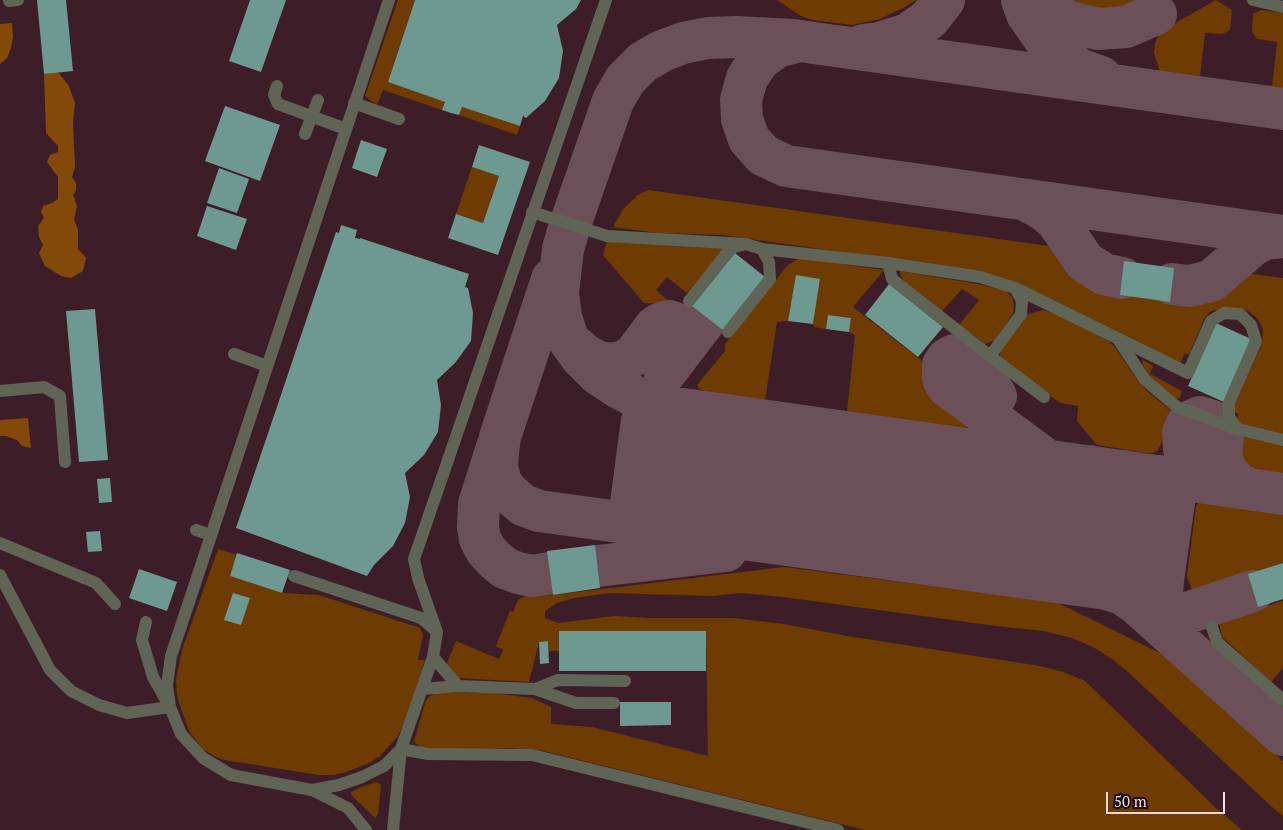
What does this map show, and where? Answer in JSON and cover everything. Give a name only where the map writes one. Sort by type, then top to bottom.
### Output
[{"type":"lane","points":[[170,708],[167,685],[171,656],[388,0]]},
{"type":"lane","points":[[393,830],[401,748],[433,657],[437,632],[418,578],[414,559],[606,0]]},
{"type":"lane","points":[[1253,0],[1283,7]]},
{"type":"lane","points":[[277,86],[274,94],[278,104],[346,129]]},
{"type":"lane","points":[[305,134],[318,100]]},
{"type":"lane","points":[[354,103],[399,119]]},
{"type":"lane","points":[[532,212],[608,236],[746,244],[762,249],[888,263],[980,277],[1015,288],[1188,373],[1211,321],[1224,313],[1240,314],[1251,325],[1256,341],[1229,403],[1229,419],[1238,429]]},
{"type":"lane","points":[[689,301],[731,248],[746,244]]},
{"type":"lane","points":[[728,332],[770,279],[770,262],[762,249]]},
{"type":"lane","points":[[888,263],[892,279],[1044,397]]},
{"type":"lane","points":[[990,356],[1021,314],[1022,301],[1015,288]]},
{"type":"lane","points":[[1118,339],[1145,380],[1177,407],[1238,429],[1283,440]]},
{"type":"lane","points":[[234,354],[267,366]]},
{"type":"lane","points":[[0,391],[44,387],[60,396],[65,462]]},
{"type":"lane","points":[[196,530],[211,535]]},
{"type":"lane","points":[[0,543],[96,583],[115,604]]},
{"type":"lane","points":[[0,575],[50,670],[72,691],[99,705],[127,713],[170,708]]},
{"type":"lane","points":[[294,576],[420,618],[437,632]]},
{"type":"lane","points":[[146,622],[142,640],[153,676],[181,734],[203,758],[231,774],[312,790],[348,808],[366,830]]},
{"type":"lane","points":[[1212,627],[1217,642],[1283,700]]},
{"type":"lane","points":[[433,657],[458,686]]},
{"type":"lane","points":[[535,689],[558,680],[625,681]]},
{"type":"lane","points":[[423,689],[458,686],[535,689],[576,703],[614,703]]},
{"type":"lane","points":[[312,790],[339,785],[362,777],[384,766],[401,748]]},
{"type":"lane","points":[[401,748],[428,754],[532,756],[838,830]]},
{"type":"shaded area","points":[[398,0],[415,0],[388,82],[445,102],[442,110],[383,90],[377,105],[365,96]]},
{"type":"shaded area","points":[[777,0],[916,0],[880,19],[852,25],[813,20],[801,16]]},
{"type":"shaded area","points":[[1071,0],[1143,0],[1121,7],[1097,9],[1087,8]]},
{"type":"shaded area","points":[[1216,0],[1232,10],[1230,30],[1222,34],[1205,33],[1200,76],[1160,72],[1154,53],[1158,36],[1165,29]]},
{"type":"shaded area","points":[[1261,10],[1283,13],[1283,88],[1272,87],[1277,42],[1257,39],[1252,31],[1253,14]]},
{"type":"shaded area","points":[[12,23],[13,37],[11,48],[7,58],[0,64],[0,24]]},
{"type":"shaded area","points":[[58,72],[69,86],[75,103],[73,123],[75,167],[72,177],[76,183],[76,190],[73,195],[77,206],[74,220],[78,229],[78,249],[86,258],[83,271],[71,278],[61,276],[45,266],[39,253],[43,245],[39,237],[38,226],[44,218],[41,212],[43,206],[58,199],[58,177],[47,162],[50,155],[58,152],[58,146],[46,133],[44,74]]},
{"type":"shaded area","points":[[462,107],[520,126],[517,135],[459,115]]},
{"type":"shaded area","points":[[472,167],[499,176],[483,223],[456,214]]},
{"type":"shaded area","points":[[648,190],[1049,246],[1075,278],[1100,292],[1120,295],[1187,304],[1199,303],[1211,300],[1251,274],[1283,278],[1283,434],[1238,424],[1238,414],[1232,411],[1262,343],[1263,329],[1257,318],[1248,311],[1236,308],[1211,311],[1204,319],[1189,355],[1185,353],[1180,364],[975,271],[722,235],[658,233],[613,227],[623,209],[638,195]]},
{"type":"shaded area","points":[[607,241],[725,248],[687,293],[667,277],[656,290],[672,304],[644,303],[603,255]]},
{"type":"shaded area","points":[[802,258],[884,270],[853,307],[925,363],[922,372],[923,378],[966,413],[969,418],[966,428],[959,429],[847,412],[855,335],[849,332],[851,318],[828,315],[826,329],[814,327],[820,280],[797,276],[788,321],[777,322],[765,401],[713,394],[699,389],[697,385],[725,351],[725,344],[787,266]]},
{"type":"shaded area","points":[[900,271],[978,284],[1006,291],[1012,297],[1013,313],[995,340],[985,344],[959,325],[979,300],[962,289],[942,311],[905,282]]},
{"type":"shaded area","points":[[1043,310],[1059,315],[1108,341],[1116,348],[1146,390],[1173,412],[1157,451],[1146,453],[1097,445],[1077,421],[1078,406],[1060,403],[1001,359],[1000,351],[1025,315]]},
{"type":"shaded area","points":[[1143,360],[1153,366],[1150,374],[1182,391],[1179,399],[1174,398],[1151,379],[1142,364]]},
{"type":"shaded area","points":[[28,418],[31,448],[22,446],[17,440],[0,436],[0,420]]},
{"type":"shaded area","points":[[1239,435],[1283,444],[1283,473],[1258,470],[1240,464]]},
{"type":"shaded area","points":[[1204,499],[1283,511],[1283,563],[1193,593],[1187,576],[1196,506]]},
{"type":"shaded area","points":[[218,549],[237,555],[230,576],[282,593],[319,595],[420,628],[423,635],[418,660],[425,660],[409,712],[398,736],[380,756],[369,763],[346,772],[334,775],[319,775],[224,760],[203,749],[189,731],[177,695],[176,680],[182,650]]},
{"type":"shaded area","points":[[784,567],[1056,602],[1164,655],[1283,761],[1283,816],[1128,672],[1093,647],[1072,638],[1043,631],[741,593],[712,596],[610,593],[574,598],[557,603],[545,611],[545,618],[558,623],[615,616],[733,618],[784,624],[847,636],[1040,666],[1063,672],[1085,681],[1216,808],[1242,830],[865,830],[543,751],[510,748],[436,751],[421,748],[414,741],[426,700],[430,696],[436,693],[447,692],[493,693],[532,698],[551,707],[551,724],[592,727],[708,756],[706,631],[559,631],[559,651],[549,651],[548,641],[539,642],[529,682],[457,678],[446,666],[456,641],[499,659],[503,650],[496,646],[510,611],[513,612],[518,600],[542,590],[552,589],[553,595]]},
{"type":"shaded area","points":[[1283,601],[1283,668],[1271,682],[1222,637],[1219,622]]},
{"type":"shaded area","points":[[377,782],[381,785],[378,814],[375,818],[352,796],[351,792]]},
{"type":"building","points":[[37,0],[66,0],[73,71],[44,74]]},
{"type":"building","points":[[250,0],[286,0],[261,72],[229,61]]},
{"type":"building","points":[[415,0],[581,0],[576,9],[557,25],[563,51],[559,78],[545,101],[526,118],[523,116],[520,126],[462,107],[459,115],[442,110],[445,102],[388,82]]},
{"type":"building","points":[[225,106],[280,125],[260,181],[205,161]]},
{"type":"building","points":[[361,140],[387,149],[377,177],[352,168]]},
{"type":"building","points":[[479,145],[530,162],[498,255],[448,238],[456,214],[483,223],[499,176],[472,167]]},
{"type":"building","points":[[219,168],[249,179],[237,213],[207,203]]},
{"type":"building","points":[[207,206],[247,219],[236,250],[197,236]]},
{"type":"building","points":[[341,225],[357,230],[355,238],[360,238],[469,274],[465,287],[468,288],[473,313],[471,341],[455,363],[437,380],[441,405],[438,432],[424,455],[405,473],[410,497],[405,523],[393,546],[374,565],[367,576],[236,528],[336,232],[339,233]]},
{"type":"building","points":[[735,253],[765,277],[723,330],[692,306]]},
{"type":"building","points":[[1124,261],[1174,268],[1170,302],[1120,295]]},
{"type":"building","points":[[796,275],[820,279],[813,324],[788,321]]},
{"type":"building","points":[[889,284],[943,327],[918,357],[865,315]]},
{"type":"building","points":[[95,309],[108,460],[79,462],[66,311]]},
{"type":"building","points":[[828,315],[851,318],[849,332],[826,329]]},
{"type":"building","points":[[1216,323],[1251,339],[1224,402],[1188,386]]},
{"type":"building","points":[[110,478],[112,502],[99,503],[97,479]]},
{"type":"building","points":[[100,531],[102,551],[88,552],[86,532]]},
{"type":"building","points":[[595,545],[600,588],[553,595],[547,551]]},
{"type":"building","points":[[237,553],[290,570],[282,593],[230,576]]},
{"type":"building","points":[[1283,563],[1283,599],[1258,607],[1248,574]]},
{"type":"building","points":[[139,569],[177,582],[167,611],[129,598]]},
{"type":"building","points":[[233,593],[250,598],[241,625],[224,620]]},
{"type":"building","points":[[559,631],[706,631],[706,671],[559,671]]},
{"type":"building","points":[[548,641],[549,663],[540,664],[539,642]]},
{"type":"building","points":[[620,702],[671,702],[671,725],[620,726]]},
{"type":"taxiway","points":[[863,45],[879,43],[908,34],[929,19],[944,0]]},
{"type":"taxiway","points":[[1022,0],[1027,14],[1048,44],[1079,69],[1101,77]]},
{"type":"taxiway","points":[[1038,0],[1042,6],[1069,22],[1098,29],[1126,27],[1156,14]]},
{"type":"taxiway","points":[[1283,109],[793,40],[736,37],[708,38],[683,43],[662,51],[643,62],[625,80],[613,101],[563,249],[558,293],[561,317],[568,339],[581,357],[598,374],[619,388],[640,399],[662,406],[1283,494]]},
{"type":"taxiway","points":[[801,41],[777,47],[759,60],[747,78],[741,100],[742,119],[749,139],[763,155],[786,166],[1283,236]]},
{"type":"taxiway","points":[[1025,200],[1044,210],[1056,220],[1085,262],[1104,274],[1122,278]]},
{"type":"taxiway","points":[[1172,284],[1189,286],[1211,281],[1253,245],[1266,239],[1283,237]]},
{"type":"taxiway","points":[[552,279],[500,437],[498,452],[497,467],[501,483],[523,505],[539,511],[1107,589],[1122,594],[1137,604],[1283,735]]},
{"type":"taxiway","points":[[575,346],[598,362],[613,364],[624,361],[634,355],[655,327],[669,321],[675,323],[685,335],[685,343],[665,373],[707,318]]},
{"type":"taxiway","points":[[996,396],[975,363],[961,355],[954,355],[947,359],[943,365],[943,379],[947,386],[1044,458]]},
{"type":"taxiway","points":[[661,518],[658,523],[645,524],[632,518],[630,511],[642,420],[649,410],[662,406],[668,408],[676,419]]},
{"type":"taxiway","points":[[697,523],[687,529],[673,527],[668,522],[665,510],[677,424],[690,411],[703,413],[710,421]]},
{"type":"taxiway","points":[[726,532],[716,535],[708,531],[703,526],[700,514],[715,423],[726,416],[732,416],[742,421]]},
{"type":"taxiway","points":[[1184,449],[1183,433],[1186,425],[1200,417],[1213,421],[1221,431],[1223,438],[1221,456],[1226,471],[1237,483],[1249,489]]},
{"type":"taxiway","points":[[767,535],[759,539],[745,537],[739,532],[736,520],[751,429],[762,421],[775,423],[781,429]]},
{"type":"taxiway","points":[[804,538],[800,542],[787,544],[775,537],[772,524],[787,434],[798,426],[804,426],[810,428],[818,437]]},
{"type":"taxiway","points":[[832,548],[823,549],[816,546],[808,536],[820,444],[833,431],[840,431],[850,436]]},
{"type":"taxiway","points":[[874,549],[866,554],[859,554],[846,547],[844,541],[856,449],[859,444],[869,437],[882,438],[889,447]]},
{"type":"taxiway","points":[[911,553],[907,557],[895,559],[882,552],[879,546],[891,454],[899,444],[905,442],[917,443],[925,452]]},
{"type":"taxiway","points":[[939,563],[930,564],[923,561],[917,557],[915,551],[927,459],[929,454],[940,447],[946,446],[956,450]]},
{"type":"taxiway","points":[[497,447],[479,504],[478,527],[480,539],[486,550],[505,568],[532,576],[550,573]]},
{"type":"taxiway","points":[[982,562],[979,567],[972,569],[959,567],[953,562],[950,550],[962,464],[970,454],[982,451],[989,453],[996,462]]},
{"type":"taxiway","points":[[1010,573],[1001,574],[994,572],[988,567],[986,561],[998,469],[1006,459],[1011,457],[1018,456],[1027,461]]},
{"type":"taxiway","points":[[1052,574],[1037,579],[1024,572],[1021,566],[1033,474],[1036,469],[1046,462],[1060,464],[1067,472]]},
{"type":"taxiway","points":[[1084,582],[1072,584],[1066,581],[1060,577],[1057,564],[1072,474],[1082,467],[1089,466],[1098,470]]},
{"type":"taxiway","points":[[1124,582],[1115,589],[1107,589],[1095,582],[1092,569],[1107,479],[1117,471],[1124,471],[1131,473],[1138,482]]},
{"type":"taxiway","points":[[1163,580],[1175,495],[1172,483],[1160,476],[1147,479],[1140,489],[1128,575],[1130,587],[1143,595],[1150,594],[1156,592],[1163,580],[1163,605],[1170,612],[1181,615],[1253,591]]},
{"type":"taxiway","points":[[598,566],[726,551]]}]
